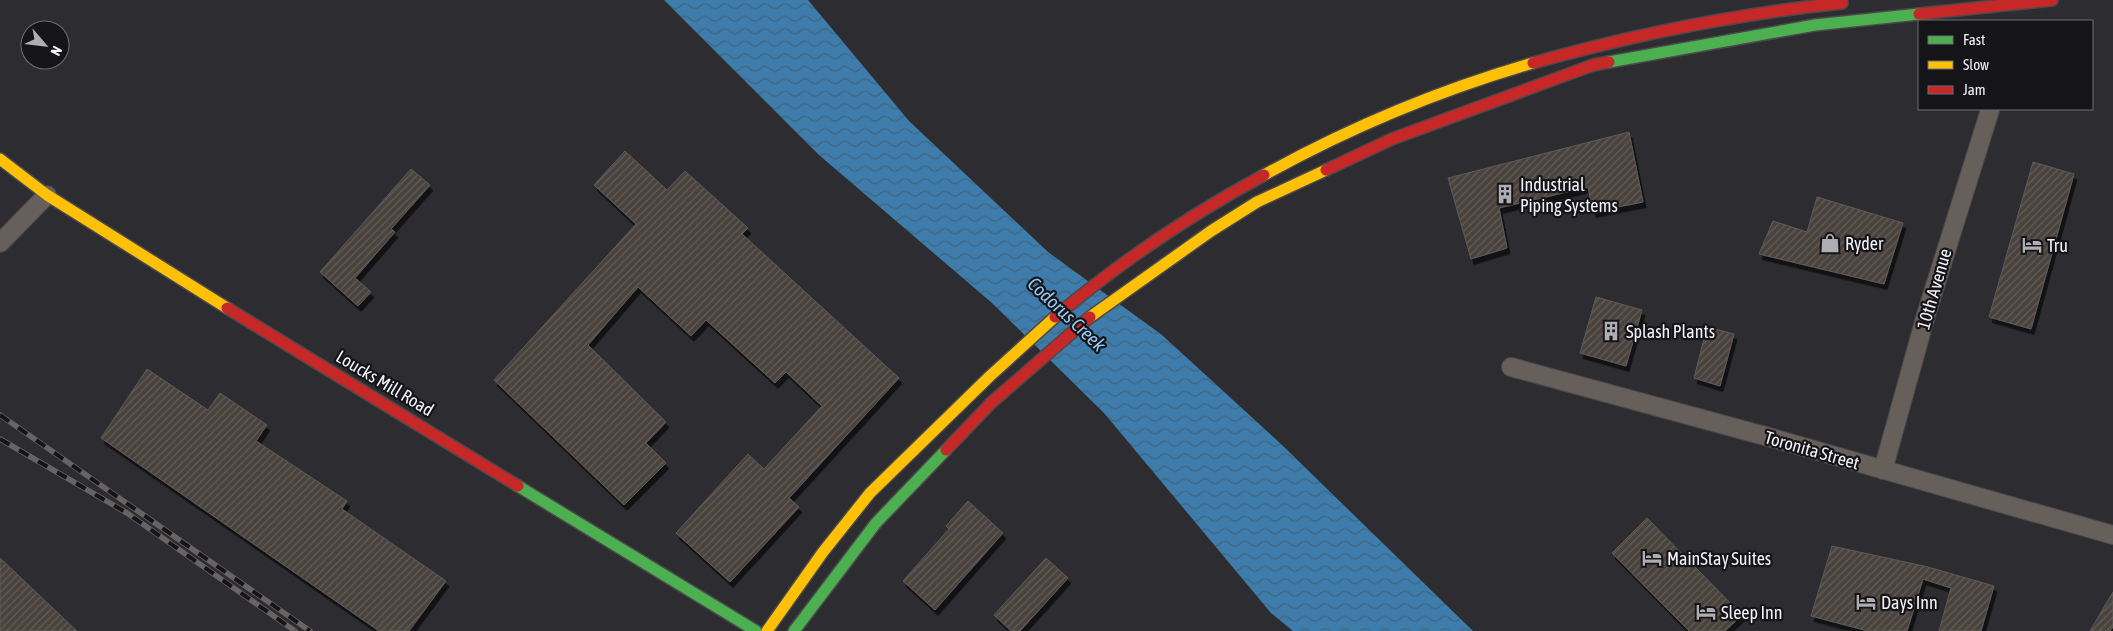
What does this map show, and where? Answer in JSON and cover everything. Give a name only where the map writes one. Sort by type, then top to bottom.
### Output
[{"type":"main road","points":[[794,631],[824,589],[876,523],[992,402],[1064,337],[1163,263],[1257,202],[1392,139],[1594,65],[1815,24],[2052,0]]},
{"type":"main road","points":[[767,631],[805,576],[860,506],[1010,356],[1102,279],[1197,215],[1248,184],[1368,123],[1450,90],[1508,70],[1613,40],[1672,27],[1782,9],[1857,1]]},
{"type":"main road","name":"Loucks Mill Road","points":[[0,159],[47,195],[186,283],[756,631]]},
{"type":"street","name":"10th Avenue","points":[[1883,470],[1928,305],[1990,110]]},
{"type":"street","points":[[0,243],[47,195]]},
{"type":"street","name":"Toronita Street","points":[[1511,367],[2113,535]]},
{"type":"water","name":"Codorus Creek","points":[[664,0],[808,0],[909,121],[1048,252],[1162,335],[1282,445],[1473,631],[1293,631],[1271,613],[1104,413],[992,303],[819,155]]},
{"type":"building","name":"Industrial Piping Systems","points":[[1629,132],[1643,202],[1593,212],[1588,187],[1499,208],[1507,248],[1471,259],[1448,178]]},
{"type":"building","points":[[625,151],[667,190],[685,171],[748,228],[742,234],[899,378],[789,498],[799,507],[730,582],[676,533],[748,454],[764,469],[822,406],[786,372],[775,383],[706,320],[691,336],[638,287],[588,345],[666,422],[646,443],[666,463],[624,505],[494,380],[636,224],[594,185]]},
{"type":"building","name":"Tru","points":[[2033,162],[2074,174],[2031,329],[1989,317]]},
{"type":"building","points":[[411,169],[430,185],[391,229],[395,232],[355,278],[371,292],[358,306],[320,272]]},
{"type":"building","name":"Ryder","points":[[1817,197],[1903,223],[1884,284],[1759,254],[1773,221],[1807,232]]},
{"type":"building","name":"Splash Plants","points":[[1596,297],[1642,310],[1626,366],[1580,353]]},
{"type":"building","points":[[1707,327],[1734,334],[1720,386],[1694,378]]},
{"type":"building","points":[[147,369],[208,410],[220,393],[267,425],[256,441],[347,501],[342,509],[446,581],[409,631],[379,631],[101,438]]},
{"type":"building","points":[[968,501],[1003,533],[935,610],[903,581],[949,529],[946,526]]},
{"type":"building","points":[[1647,518],[1742,615],[1725,631],[1689,631],[1612,553]]},
{"type":"building","name":"Days Inn","points":[[1832,546],[1928,567],[1994,586],[1981,631],[1939,631],[1951,588],[1923,579],[1907,631],[1868,631],[1811,616]]},
{"type":"building","points":[[0,558],[77,631],[0,631]]},
{"type":"building","points":[[1046,558],[1068,578],[1020,631],[1011,631],[994,615]]},
{"type":"building","points":[[2113,592],[2113,627],[2110,631],[2090,631]]},
{"type":"railway","points":[[0,415],[310,631]]},
{"type":"railway","points":[[0,439],[127,513],[295,631]]},
{"type":"traffic: fast","points":[[1609,62],[1815,25],[1919,14]]},
{"type":"traffic: fast","points":[[794,631],[876,523],[946,450]]},
{"type":"traffic: fast","points":[[518,486],[756,631]]},
{"type":"traffic: slow","points":[[1264,175],[1329,141],[1429,98],[1533,63]]},
{"type":"traffic: slow","points":[[0,159],[47,195],[227,308]]},
{"type":"traffic: slow","points":[[1090,317],[1211,231],[1257,202],[1326,170]]},
{"type":"traffic: slow","points":[[767,631],[823,552],[870,493],[990,376],[1055,317]]},
{"type":"traffic: jam","points":[[1919,14],[2052,0]]},
{"type":"traffic: jam","points":[[1533,63],[1686,26],[1842,3]]},
{"type":"traffic: jam","points":[[1326,170],[1392,139],[1593,65],[1609,62]]},
{"type":"traffic: jam","points":[[1055,317],[1156,240],[1209,206],[1264,175]]},
{"type":"traffic: jam","points":[[227,308],[518,486]]},
{"type":"traffic: jam","points":[[946,450],[992,402],[1090,317]]},
{"type":"place","name":"Industrial Piping Systems","points":[[1505,194]]},
{"type":"place","name":"Ryder","points":[[1830,243]]},
{"type":"place","name":"Tru","points":[[2032,245]]},
{"type":"place","name":"Splash Plants","points":[[1611,331]]},
{"type":"place","name":"MainStay Suites","points":[[1652,558]]},
{"type":"place","name":"Days Inn","points":[[1866,602]]},
{"type":"place","name":"Sleep Inn","points":[[1706,612]]}]
